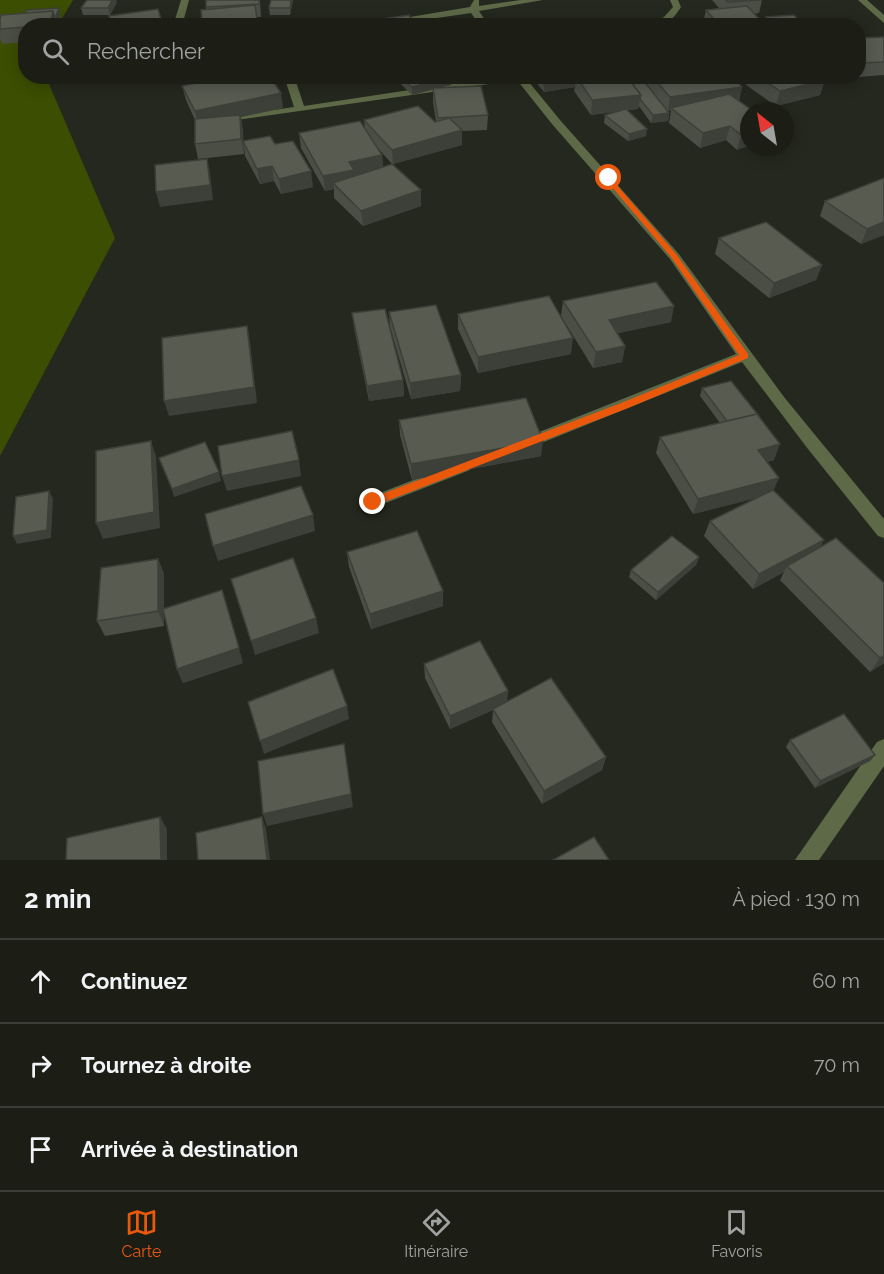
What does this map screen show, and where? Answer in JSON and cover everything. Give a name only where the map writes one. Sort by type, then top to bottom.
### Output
[{"type":"street","points":[[179,18],[185,0]]},
{"type":"street","points":[[476,0],[474,11],[479,18]]},
{"type":"street","points":[[421,18],[539,0]]},
{"type":"street","points":[[669,18],[677,7],[674,0]]},
{"type":"street","points":[[862,0],[884,20]]},
{"type":"street","points":[[292,84],[300,109]]},
{"type":"street","points":[[240,118],[471,84]]},
{"type":"street","points":[[524,84],[550,118],[609,178],[673,255],[745,356],[824,459],[884,531]]},
{"type":"street","points":[[515,447],[745,356]]},
{"type":"street","points":[[373,502],[482,460]]},
{"type":"street","points":[[806,860],[884,749]]},
{"type":"green space","points":[[0,0],[73,0],[62,18],[18,18],[18,84],[49,84],[115,238],[0,456]]},
{"type":"building","points":[[87,0],[112,0],[108,8],[81,8]]},
{"type":"building","points":[[206,0],[259,0],[259,4],[206,7]]},
{"type":"building","points":[[271,0],[291,0],[290,8],[269,8]]},
{"type":"building","points":[[726,0],[761,0],[728,2]]},
{"type":"building","points":[[255,5],[257,18],[202,18],[201,10]]},
{"type":"building","points":[[747,6],[758,18],[713,18],[706,10]]},
{"type":"building","points":[[59,8],[56,16],[53,11],[25,14],[27,10]]},
{"type":"building","points":[[158,9],[161,18],[109,18],[109,16]]},
{"type":"building","points":[[53,11],[52,18],[18,18],[18,28],[0,29],[1,15]]},
{"type":"building","points":[[409,15],[411,18],[388,18]]},
{"type":"building","points":[[794,15],[796,18],[767,18]]},
{"type":"building","points":[[884,37],[884,62],[866,63],[866,38]]},
{"type":"building","points":[[275,84],[281,93],[195,111],[182,86]]},
{"type":"building","points":[[408,84],[424,84],[412,87]]},
{"type":"building","points":[[581,84],[633,84],[641,95],[592,100]]},
{"type":"building","points":[[633,84],[646,84],[669,113],[653,115],[640,99],[641,95]]},
{"type":"building","points":[[659,84],[739,84],[742,87],[670,97]]},
{"type":"building","points":[[770,84],[809,84],[780,91]]},
{"type":"building","points":[[481,86],[488,115],[438,118],[433,88]]},
{"type":"building","points":[[729,94],[740,102],[740,134],[730,126],[703,133],[671,108]]},
{"type":"building","points":[[418,106],[435,122],[449,118],[462,130],[392,150],[364,120]]},
{"type":"building","points":[[626,109],[647,129],[629,134],[605,115]]},
{"type":"building","points":[[240,115],[241,139],[195,144],[195,119]]},
{"type":"building","points":[[360,121],[382,155],[349,162],[354,170],[323,176],[299,133]]},
{"type":"building","points":[[270,136],[275,144],[293,141],[311,171],[279,179],[272,166],[257,169],[243,141]]},
{"type":"building","points":[[207,159],[210,185],[156,192],[155,165]]},
{"type":"building","points":[[392,164],[421,190],[361,211],[333,183]]},
{"type":"building","points":[[884,178],[884,222],[867,229],[825,201]]},
{"type":"building","points":[[766,222],[822,265],[774,283],[719,238]]},
{"type":"building","points":[[656,282],[674,306],[609,320],[625,346],[596,352],[563,301]]},
{"type":"building","points":[[549,296],[573,338],[478,357],[458,314]]},
{"type":"building","points":[[436,305],[461,375],[410,383],[389,312]]},
{"type":"building","points":[[385,309],[403,380],[367,386],[352,313]]},
{"type":"building","points":[[247,326],[254,387],[164,401],[162,338]]},
{"type":"building","points":[[731,381],[759,416],[757,414],[727,421],[702,388]]},
{"type":"building","points":[[526,398],[543,441],[411,464],[399,420]]},
{"type":"building","points":[[757,414],[780,444],[758,450],[779,478],[698,499],[660,437]]},
{"type":"building","points":[[292,431],[299,460],[222,476],[218,446]]},
{"type":"building","points":[[151,441],[154,512],[96,523],[96,451]]},
{"type":"building","points":[[205,442],[219,472],[172,489],[159,458]]},
{"type":"building","points":[[301,486],[313,515],[213,546],[205,514]]},
{"type":"building","points":[[773,490],[824,540],[759,574],[710,521]]},
{"type":"building","points":[[49,491],[47,530],[13,536],[16,497]]},
{"type":"building","points":[[417,531],[443,591],[370,614],[347,552]]},
{"type":"building","points":[[672,536],[699,557],[658,592],[631,570]]},
{"type":"building","points":[[836,538],[884,583],[884,656],[880,658],[787,566]]},
{"type":"building","points":[[293,558],[316,618],[251,641],[231,579]]},
{"type":"building","points":[[158,559],[158,611],[97,621],[101,568]]},
{"type":"building","points":[[222,590],[239,648],[177,669],[163,609]]},
{"type":"building","points":[[480,641],[508,691],[450,716],[424,664]]},
{"type":"building","points":[[333,669],[347,706],[260,741],[248,702]]},
{"type":"building","points":[[551,678],[606,757],[544,791],[493,709]]},
{"type":"building","points":[[844,714],[875,755],[820,781],[790,740]]},
{"type":"building","points":[[344,744],[351,794],[263,814],[258,761]]},
{"type":"building","points":[[160,817],[161,860],[66,860],[67,838]]},
{"type":"building","points":[[262,817],[267,860],[198,860],[196,833]]},
{"type":"building","points":[[594,837],[609,860],[553,860]]},
{"type":"route","points":[[373,502],[745,356],[673,255],[609,178]]}]
